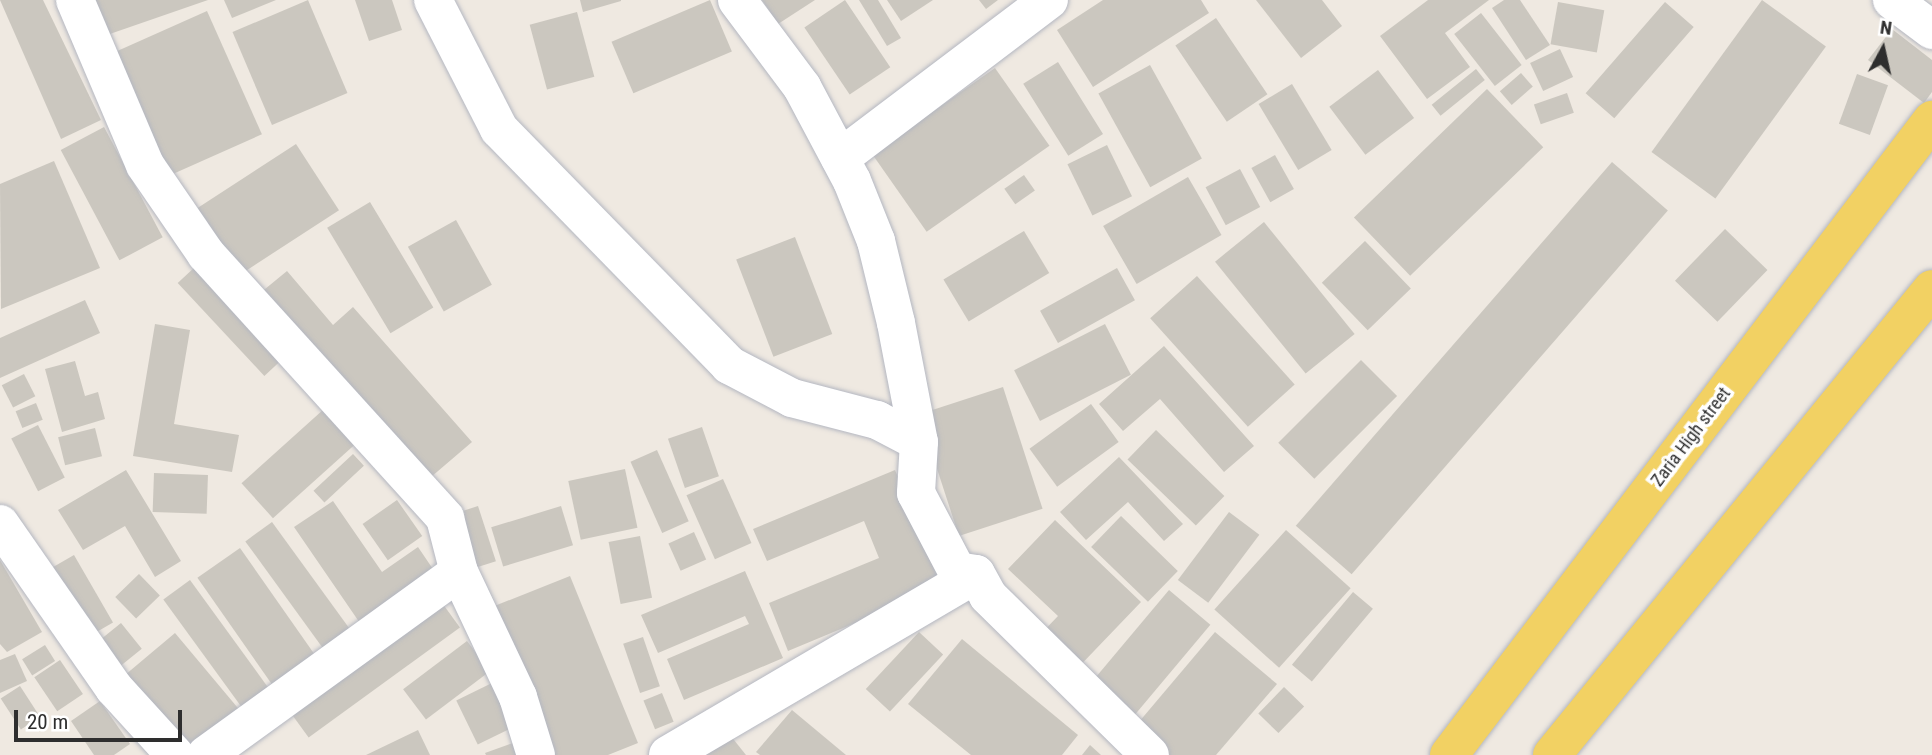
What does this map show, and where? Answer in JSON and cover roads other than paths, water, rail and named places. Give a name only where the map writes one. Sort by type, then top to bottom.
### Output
[{"type":"main road","name":"Zaria High street","points":[[1449,755],[1932,120]]},
{"type":"main road","points":[[1552,755],[1932,289]]},
{"type":"street","points":[[75,0],[145,165],[206,254],[445,518],[459,572],[518,697],[536,755]]},
{"type":"street","points":[[433,0],[499,129],[729,366],[792,398],[877,420],[919,442]]},
{"type":"street","points":[[737,0],[802,87],[840,158],[876,241],[919,442],[916,493],[957,571],[976,574]]},
{"type":"street","points":[[840,158],[1049,0]]},
{"type":"street","points":[[1892,0],[1932,30]]},
{"type":"street","points":[[0,524],[114,688],[175,755]]},
{"type":"street","points":[[206,755],[459,572]]},
{"type":"street","points":[[668,755],[976,574]]},
{"type":"street","points":[[976,574],[988,596],[1150,755]]}]
